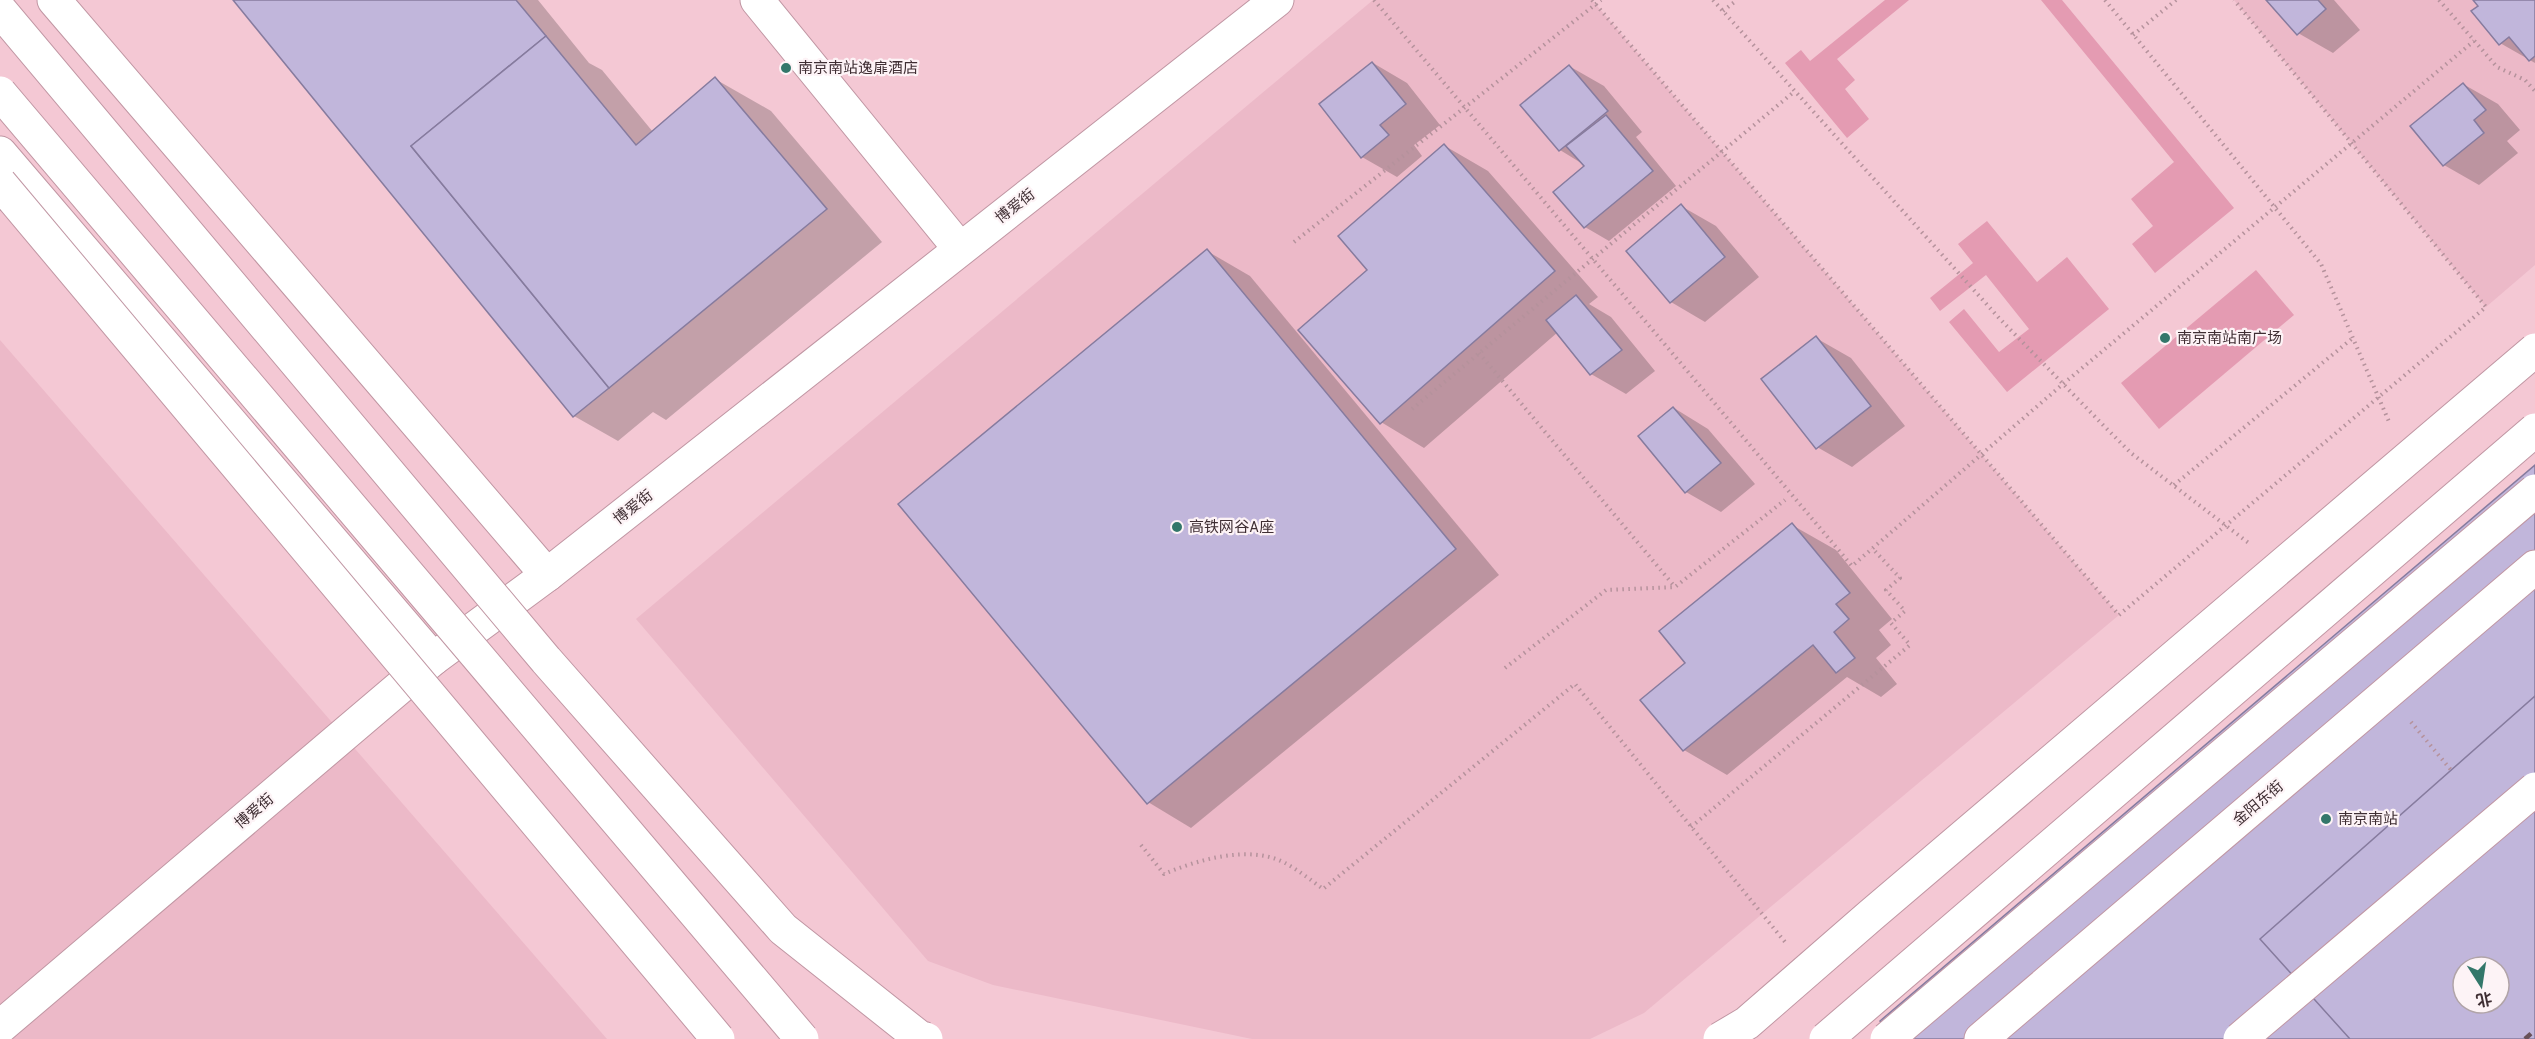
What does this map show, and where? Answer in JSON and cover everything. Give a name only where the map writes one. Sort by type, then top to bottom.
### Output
[{"type":"main road","points":[[54,0],[547,574]]},
{"type":"main road","points":[[757,0],[960,249]]},
{"type":"main road","name":"博爱街","points":[[0,1027],[433,659],[547,574],[1277,0]]},
{"type":"main road","points":[[0,10],[546,660],[783,929],[919,1036],[926,1039]]},
{"type":"main road","points":[[0,93],[802,1039]]},
{"type":"main road","points":[[0,153],[433,659]]},
{"type":"main road","points":[[0,183],[718,1039]]},
{"type":"main road","points":[[1720,1039],[1747,1023],[2535,350]]},
{"type":"main road","points":[[1826,1039],[2535,430]]},
{"type":"main road","points":[[1887,1039],[2535,491]]},
{"type":"main road","name":"金阳东街","points":[[1981,1039],[2535,567]]},
{"type":"main road","points":[[2240,1039],[2535,789]]},
{"type":"path","points":[[1374,0],[1852,566],[2063,384],[2474,41]]},
{"type":"path","points":[[1592,0],[2119,615],[2486,307],[2234,0]]},
{"type":"path","points":[[1294,242],[1601,0]]},
{"type":"path","points":[[1713,0],[1999,318],[2131,453],[2259,551]]},
{"type":"path","points":[[1723,11],[1737,0]]},
{"type":"path","points":[[2105,0],[2321,264],[2405,460]]},
{"type":"path","points":[[2133,35],[2176,0]]},
{"type":"path","points":[[2439,0],[2497,67],[2525,80],[2535,91]]},
{"type":"path","points":[[1412,409],[1795,91]]},
{"type":"path","points":[[2174,485],[2354,337]]},
{"type":"path","points":[[1479,353],[1676,587]]},
{"type":"path","points":[[1505,668],[1606,590],[1676,587],[1785,500]]},
{"type":"path","points":[[1691,827],[1910,645],[1891,623],[1905,611],[1886,590],[1899,578],[1872,548]]},
{"type":"path","points":[[1141,845],[1164,874],[1216,856],[1255,856],[1283,861],[1323,889],[1575,684],[1808,970]]},
{"type":"path","points":[[2387,694],[2451,770]]},
{"type":"shaded area","points":[[1373,0],[1592,0],[2119,615],[1644,1013],[1590,1039],[1252,1039],[993,985],[928,961],[636,619]]},
{"type":"shaded area","points":[[1885,0],[1909,0],[1837,59],[1855,80],[1845,89],[1869,119],[1847,138],[1785,63],[1801,50],[1810,61]]},
{"type":"shaded area","points":[[2041,0],[2062,0],[2234,208],[2155,273],[2132,244],[2153,226],[2131,199],[2174,162]]},
{"type":"shaded area","points":[[2234,0],[2535,0],[2535,265],[2486,307]]},
{"type":"shaded area","points":[[1987,221],[2037,282],[2067,257],[2109,309],[2007,392],[1949,322],[1964,309],[1999,352],[2029,329],[1986,275],[1940,311],[1930,298],[1973,263],[1958,244]]},
{"type":"shaded area","points":[[2256,270],[2294,315],[2159,429],[2121,383]]},
{"type":"shaded area","points":[[0,340],[607,1039],[0,1039]]},
{"type":"building","points":[[233,0],[516,0],[546,36],[411,146],[609,388],[573,417]]},
{"type":"building","points":[[2266,0],[2318,0],[2326,9],[2297,35]]},
{"type":"building","points":[[2473,0],[2535,0],[2535,56],[2529,61],[2509,37],[2499,45],[2471,11],[2478,6]]},
{"type":"building","points":[[546,36],[636,145],[715,77],[827,209],[609,388],[411,146]]},
{"type":"building","points":[[1372,62],[1406,104],[1380,125],[1389,135],[1361,158],[1319,104]]},
{"type":"building","points":[[1569,65],[1608,111],[1559,151],[1520,105]]},
{"type":"building","points":[[2463,83],[2486,110],[2474,120],[2484,133],[2443,166],[2410,126]]},
{"type":"building","points":[[1606,115],[1653,171],[1584,228],[1553,192],[1584,166],[1566,146]]},
{"type":"building","points":[[1444,144],[1555,271],[1380,424],[1298,330],[1367,270],[1338,236]]},
{"type":"building","points":[[1681,204],[1725,257],[1670,303],[1626,251]]},
{"type":"building","name":"高铁网谷A座","points":[[1207,249],[1456,549],[1147,804],[898,504]]},
{"type":"building","points":[[1576,295],[1622,350],[1590,375],[1546,320]]},
{"type":"building","points":[[1816,336],[1871,406],[1816,449],[1761,379]]},
{"type":"building","points":[[1673,407],[1721,463],[1685,493],[1638,436]]},
{"type":"building","name":"南京南站","points":[[2535,465],[2535,1039],[1896,1039],[1880,1021]]},
{"type":"building","points":[[1792,523],[1850,593],[1836,604],[1849,619],[1834,632],[1855,658],[1836,673],[1813,645],[1683,751],[1640,700],[1685,663],[1659,631]]},
{"type":"building","points":[[2535,696],[2535,1039],[2350,1039],[2260,939]]},
{"type":"railway","points":[[2525,1039],[2535,1030]]},
{"type":"place","name":"南京南站逸扉酒店","points":[[786,68]]},
{"type":"place","name":"南京南站南广场","points":[[2165,338]]},
{"type":"place","name":"高铁网谷A座","points":[[1177,527]]},
{"type":"place","name":"南京南站","points":[[2326,819]]}]
